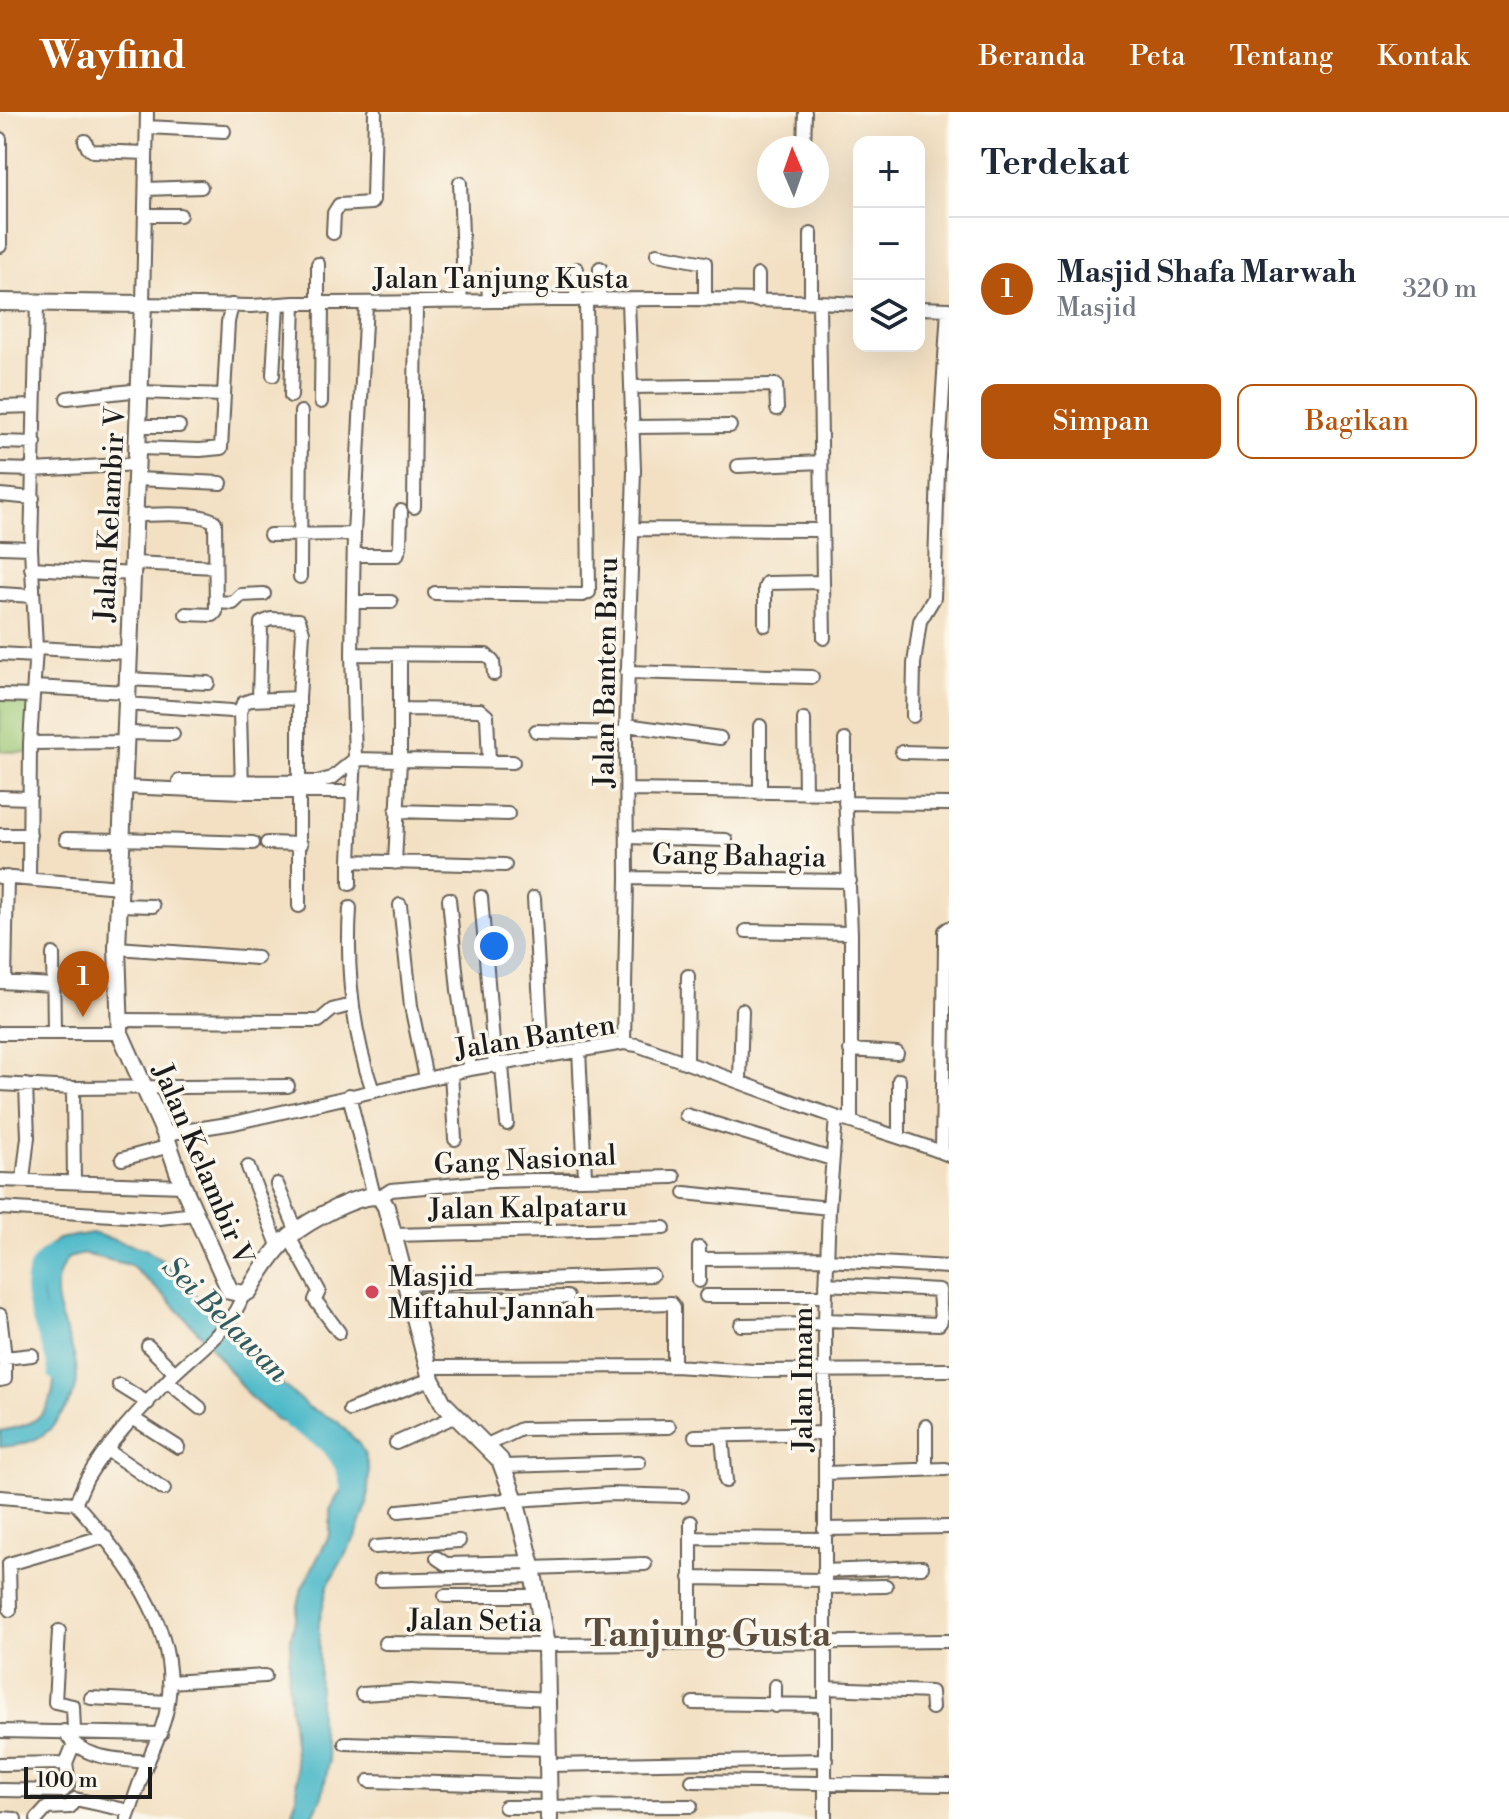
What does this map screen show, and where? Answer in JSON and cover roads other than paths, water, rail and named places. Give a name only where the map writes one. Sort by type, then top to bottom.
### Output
[{"type":"main road","points":[[0,302],[143,304]]},
{"type":"main road","name":"Jalan Kelambir V","points":[[143,304],[134,568],[124,737],[117,948],[119,1027],[195,1214],[228,1287],[235,1293],[249,1291],[288,1239],[353,1201],[377,1196]]},
{"type":"main road","points":[[377,1196],[386,1207],[429,1373],[443,1403],[504,1466],[515,1499],[546,1645],[549,1813]]},
{"type":"street","points":[[143,304],[147,112]]},
{"type":"street","points":[[333,233],[334,213],[339,205],[371,203],[373,200],[375,112]]},
{"type":"street","points":[[804,136],[805,112]]},
{"type":"street","points":[[147,127],[224,131]]},
{"type":"street","points":[[0,139],[0,246]]},
{"type":"street","points":[[85,141],[93,151],[146,153]]},
{"type":"street","points":[[460,183],[463,261],[460,302]]},
{"type":"street","points":[[146,189],[201,187]]},
{"type":"street","points":[[145,215],[180,215]]},
{"type":"street","points":[[811,234],[821,462],[824,638]]},
{"type":"street","points":[[657,254],[705,263],[705,300]]},
{"type":"street","points":[[318,264],[321,402]]},
{"type":"street","points":[[587,300],[600,268]]},
{"type":"street","points":[[435,593],[583,595],[589,592],[587,300],[577,269]]},
{"type":"street","points":[[758,275],[758,301]]},
{"type":"street","points":[[488,279],[489,301]]},
{"type":"street","name":"Jalan Tanjung Kusta","points":[[143,304],[587,300],[853,304]]},
{"type":"street","name":"Jalan Banten Baru","points":[[624,1043],[626,729],[634,427],[628,301]]},
{"type":"street","points":[[354,555],[397,555],[400,547],[408,509],[416,302]]},
{"type":"street","points":[[29,878],[30,743],[35,652],[31,548],[37,303]]},
{"type":"street","points":[[291,396],[294,303]]},
{"type":"street","points":[[350,884],[355,759],[352,654],[354,534],[366,303]]},
{"type":"street","points":[[0,469],[138,464],[220,449],[228,322],[232,305]]},
{"type":"street","points":[[273,375],[277,305]]},
{"type":"street","points":[[913,716],[914,664],[920,621],[934,598],[948,309],[925,308]]},
{"type":"street","points":[[631,387],[776,382],[777,409]]},
{"type":"street","points":[[67,398],[141,391],[223,395]]},
{"type":"street","points":[[0,407],[34,406]]},
{"type":"street","points":[[300,577],[301,412]]},
{"type":"street","points":[[140,426],[179,426]]},
{"type":"street","points":[[634,427],[730,426]]},
{"type":"street","points":[[0,442],[35,443]]},
{"type":"street","points":[[738,466],[821,462]]},
{"type":"street","points":[[138,464],[221,483]]},
{"type":"street","points":[[0,495],[33,498]]},
{"type":"street","points":[[135,515],[214,520],[215,614],[186,614]]},
{"type":"street","points":[[633,529],[822,530]]},
{"type":"street","points":[[270,535],[354,534]]},
{"type":"street","points":[[0,547],[31,548]]},
{"type":"street","points":[[31,568],[215,567]]},
{"type":"street","points":[[765,625],[767,583],[823,582]]},
{"type":"street","points":[[0,594],[33,596]]},
{"type":"street","points":[[216,602],[233,603],[241,595],[264,594]]},
{"type":"street","points":[[353,602],[391,602]]},
{"type":"street","points":[[259,699],[260,626],[271,619],[299,620],[302,624],[299,906]]},
{"type":"street","points":[[0,654],[128,653]]},
{"type":"street","points":[[352,654],[486,655],[493,662],[494,674]]},
{"type":"street","points":[[395,863],[402,709],[400,655]]},
{"type":"street","points":[[627,672],[812,677]]},
{"type":"street","points":[[0,695],[126,692],[208,683]]},
{"type":"street","points":[[126,692],[231,711]]},
{"type":"street","points":[[242,788],[240,712],[247,701],[299,698]]},
{"type":"street","points":[[402,709],[480,710],[487,716],[489,761]]},
{"type":"street","points":[[804,719],[805,793]]},
{"type":"street","points":[[760,726],[760,793]]},
{"type":"street","points":[[536,731],[626,729],[720,738]]},
{"type":"street","points":[[30,743],[173,734]]},
{"type":"street","points":[[845,740],[851,933],[851,1121]]},
{"type":"street","points":[[902,752],[949,753]]},
{"type":"street","points":[[300,789],[332,778],[355,759],[513,762]]},
{"type":"street","points":[[332,778],[337,793]]},
{"type":"street","points":[[123,784],[353,792]]},
{"type":"street","points":[[627,790],[805,793],[949,804]]},
{"type":"street","points":[[0,797],[30,798]]},
{"type":"street","points":[[396,811],[508,814]]},
{"type":"street","points":[[0,835],[30,835]]},
{"type":"street","points":[[627,837],[726,840]]},
{"type":"street","points":[[66,839],[253,843]]},
{"type":"street","points":[[267,843],[301,844]]},
{"type":"street","points":[[350,861],[505,865]]},
{"type":"street","points":[[54,985],[2,982],[4,877],[120,887]]},
{"type":"street","name":"Gang Bahagia","points":[[627,878],[850,881]]},
{"type":"street","points":[[481,897],[507,1124]]},
{"type":"street","points":[[534,898],[543,1058]]},
{"type":"street","points":[[449,899],[470,1069]]},
{"type":"street","points":[[120,905],[153,906]]},
{"type":"street","points":[[400,905],[411,1006],[426,1078]]},
{"type":"street","points":[[350,908],[347,954],[351,1005],[360,1054],[373,1091]]},
{"type":"street","points":[[946,1154],[945,931],[949,928]]},
{"type":"street","points":[[746,931],[851,933]]},
{"type":"street","points":[[117,948],[257,958]]},
{"type":"street","points":[[53,954],[54,1033]]},
{"type":"street","points":[[687,1062],[688,976]]},
{"type":"street","points":[[0,1033],[319,1021],[332,1010],[351,1005]]},
{"type":"street","points":[[740,1080],[742,1010]]},
{"type":"street","name":"Jalan Banten","points":[[122,1159],[167,1140],[349,1095],[470,1069],[624,1043],[740,1080],[946,1154]]},
{"type":"street","points":[[579,1050],[585,1177]]},
{"type":"street","points":[[850,1050],[897,1053]]},
{"type":"street","points":[[451,1073],[455,1139]]},
{"type":"street","points":[[899,1080],[899,1136]]},
{"type":"street","points":[[0,1084],[73,1088],[288,1086]]},
{"type":"street","points":[[23,1179],[28,1137],[26,1085]]},
{"type":"street","points":[[73,1088],[74,1181]]},
{"type":"street","points":[[349,1095],[377,1196]]},
{"type":"street","points":[[686,1115],[832,1159]]},
{"type":"street","name":"Jalan Imam","points":[[825,1819],[825,1322],[836,1117]]},
{"type":"street","points":[[248,1167],[319,1291],[315,1300],[339,1332]]},
{"type":"street","name":"Gang Nasional","points":[[377,1196],[399,1189],[585,1177],[674,1177]]},
{"type":"street","points":[[0,1180],[183,1186]]},
{"type":"street","points":[[277,1184],[288,1239]]},
{"type":"street","points":[[685,1193],[829,1208]]},
{"type":"street","points":[[0,1208],[160,1218],[195,1214]]},
{"type":"street","name":"Jalan Kalpataru","points":[[394,1235],[664,1228]]},
{"type":"street","points":[[699,1281],[699,1254],[949,1267]]},
{"type":"street","points":[[407,1292],[652,1275]]},
{"type":"street","points":[[706,1296],[826,1290],[939,1290],[940,1323],[935,1324],[825,1322],[741,1325]]},
{"type":"street","points":[[407,1292],[570,1302],[671,1303],[674,1307],[674,1366]]},
{"type":"street","points":[[75,1503],[107,1450],[171,1377],[226,1325],[243,1294]]},
{"type":"street","points":[[0,1315],[5,1379],[0,1380]]},
{"type":"street","points":[[148,1346],[200,1408]]},
{"type":"street","points":[[3,1359],[32,1355]]},
{"type":"street","points":[[350,1410],[429,1373],[674,1366],[754,1371],[949,1370]]},
{"type":"street","points":[[119,1385],[148,1403]]},
{"type":"street","points":[[396,1443],[456,1416]]},
{"type":"street","points":[[134,1419],[178,1447]]},
{"type":"street","points":[[926,1426],[926,1470]]},
{"type":"street","points":[[487,1445],[521,1429],[669,1427]]},
{"type":"street","points":[[695,1436],[826,1433]]},
{"type":"street","points":[[722,1436],[726,1481]]},
{"type":"street","points":[[107,1450],[164,1489]]},
{"type":"street","points":[[504,1466],[639,1462]]},
{"type":"street","points":[[825,1473],[946,1469]]},
{"type":"street","points":[[399,1511],[515,1499],[611,1494],[682,1496]]},
{"type":"street","points":[[0,1497],[75,1503],[105,1536],[153,1612],[162,1637],[169,1682],[161,1734],[129,1815],[75,1799],[70,1807],[47,1808],[37,1819]]},
{"type":"street","points":[[691,1522],[691,1643]]},
{"type":"street","points":[[691,1538],[949,1527]]},
{"type":"street","points":[[10,1610],[9,1564],[105,1536]]},
{"type":"street","points":[[375,1547],[459,1541]]},
{"type":"street","points":[[445,1542],[441,1561],[532,1569]]},
{"type":"street","points":[[381,1580],[645,1564]]},
{"type":"street","points":[[824,1579],[922,1567]]},
{"type":"street","points":[[690,1578],[824,1579],[886,1586]]},
{"type":"street","points":[[445,1596],[537,1596]]},
{"type":"street","points":[[0,1790],[63,1791],[69,1784],[66,1763],[73,1746],[69,1731],[73,1706],[55,1702],[59,1631]]},
{"type":"street","name":"Jalan Setia","points":[[385,1643],[546,1645],[949,1641]]},
{"type":"street","points":[[169,1682],[265,1676]]},
{"type":"street","points":[[775,1686],[775,1706]]},
{"type":"street","points":[[825,1688],[931,1692],[932,1708]]},
{"type":"street","points":[[362,1694],[420,1691],[548,1699]]},
{"type":"street","points":[[91,1698],[168,1702]]},
{"type":"street","points":[[693,1703],[825,1705]]},
{"type":"street","points":[[0,1731],[161,1734]]},
{"type":"street","points":[[345,1743],[548,1757],[826,1760]]},
{"type":"street","points":[[73,1746],[103,1757],[148,1762]]},
{"type":"street","points":[[0,1764],[66,1763]]},
{"type":"street","points":[[369,1781],[548,1786]]},
{"type":"street","points":[[692,1781],[949,1785]]},
{"type":"street","points":[[505,1807],[549,1813],[691,1806]]},
{"type":"street","points":[[0,1818],[15,1819]]},
{"type":"water","name":"Sei Belawan","points":[[92,1233],[145,1249],[163,1261],[264,1368],[308,1407],[337,1421],[365,1455],[369,1471],[367,1506],[357,1534],[328,1585],[319,1623],[319,1720],[329,1762],[322,1796],[311,1819],[290,1819],[296,1799],[297,1776],[288,1681],[291,1637],[302,1588],[330,1534],[330,1510],[343,1486],[343,1465],[339,1455],[325,1440],[276,1419],[250,1397],[202,1336],[166,1297],[130,1265],[84,1254],[68,1258],[59,1275],[56,1291],[77,1370],[73,1395],[47,1432],[25,1443],[0,1447],[0,1431],[30,1423],[45,1409],[53,1391],[54,1369],[41,1296],[40,1254],[58,1239]]},
{"type":"waterway","name":"Sei Belawan","points":[[52,1253],[38,1267],[33,1293],[56,1373]]},
{"type":"waterway","name":"Sei Belawan","points":[[291,1421],[321,1440],[336,1455],[348,1487]]},
{"type":"place","name":"Masjid Shafa Marwah","points":[[83,1017]]},
{"type":"place","name":"Masjid Miftahul Jannah","points":[[372,1292]]},
{"type":"district","name":"Tanjung Gusta","points":[[708,1633]]}]
